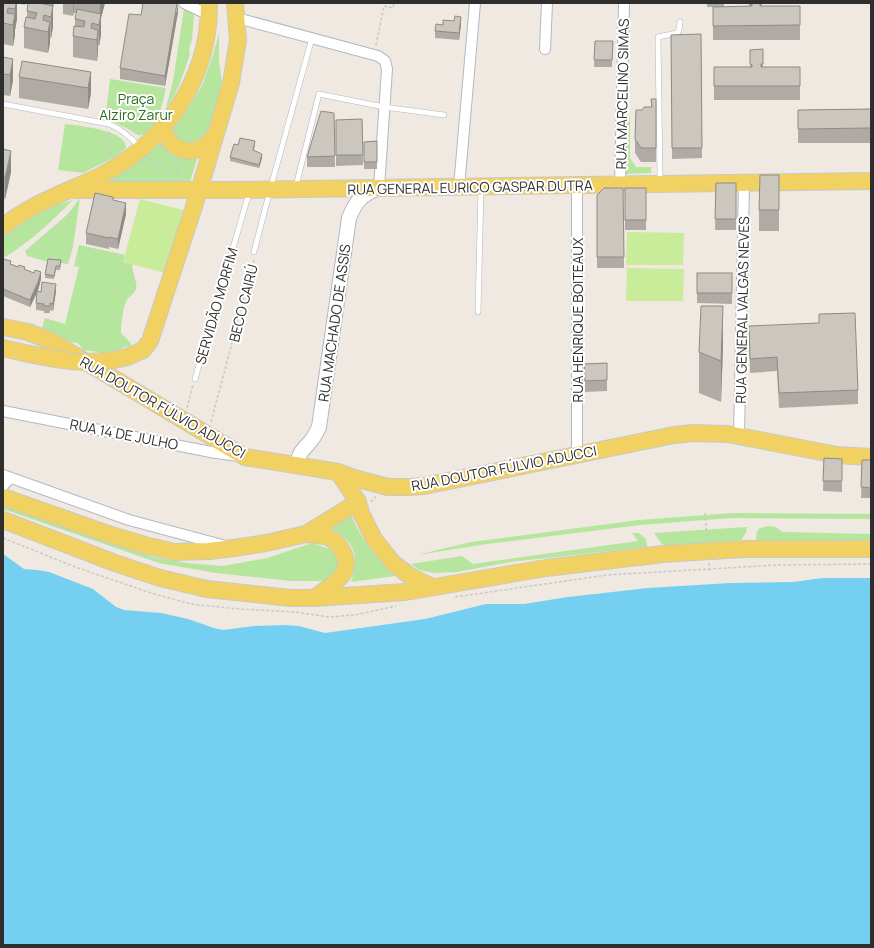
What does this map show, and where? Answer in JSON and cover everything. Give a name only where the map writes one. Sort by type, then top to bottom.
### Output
[{"type":"main road","points":[[3,226],[26,210],[122,164],[154,137],[180,103],[194,80],[205,45],[208,7]]},
{"type":"main road","points":[[3,348],[50,359],[84,363],[100,362],[127,357],[143,350],[150,341],[200,188],[231,83],[238,40],[236,10]]},
{"type":"main road","points":[[163,127],[165,135],[170,142],[176,148],[185,151],[202,148],[215,135]]},
{"type":"main road","points":[[206,167],[218,180],[232,190]]},
{"type":"main road","name":"RUA GENERAL EURICO GASPAR DUTRA","points":[[75,187],[270,190],[871,182]]},
{"type":"main road","name":"RUA GENERAL EURICO GASPAR DUTRA","points":[[75,187],[178,185],[200,188]]},
{"type":"main road","name":"RUA DOUTOR FÚLVIO ADUCCI","points":[[3,327],[28,332],[51,342],[245,457],[338,472],[388,487],[424,486],[674,435],[713,433],[739,436],[837,455],[871,457]]},
{"type":"main road","points":[[338,472],[358,502],[361,513],[374,538],[393,563],[410,576],[432,587]]},
{"type":"main road","points":[[3,497],[111,535],[175,552],[234,548],[306,534],[358,502]]},
{"type":"main road","points":[[3,520],[115,563],[207,590],[291,598],[379,594],[432,587],[546,568],[663,554],[743,549],[871,549]]},
{"type":"main road","points":[[306,534],[328,537],[339,545],[345,555],[344,572],[336,583],[314,598]]},
{"type":"street","points":[[184,3],[208,7]]},
{"type":"street","points":[[459,187],[475,3]]},
{"type":"street","points":[[545,49],[547,3]]},
{"type":"street","name":"RUA MARCELINO SIMAS","points":[[620,185],[624,3]]},
{"type":"street","points":[[236,10],[312,38],[378,56],[385,61],[387,69],[379,188]]},
{"type":"street","name":"RUA GENERAL VALGAS NEVES","points":[[739,436],[744,183]]},
{"type":"street","name":"RUA HENRIQUE BOITEAUX","points":[[577,455],[578,185]]},
{"type":"street","name":"RUA MACHADO DE ASSIS","points":[[299,466],[298,461],[300,453],[313,438],[318,427],[349,218],[354,207],[362,196],[379,188]]},
{"type":"street","name":"RUA 14 DE JULHO","points":[[3,411],[216,453],[245,457]]},
{"type":"street","points":[[3,486],[6,476],[129,520],[234,548]]},
{"type":"lane","points":[[655,184],[660,176],[658,37],[677,33],[680,22]]},
{"type":"lane","points":[[270,190],[312,38]]},
{"type":"lane","points":[[295,189],[318,94],[384,107],[444,115]]},
{"type":"lane","points":[[3,104],[109,124],[122,130],[133,139],[141,149]]},
{"type":"lane","points":[[478,312],[481,187]]},
{"type":"lane","name":"SERVIDÃO MORFIM","points":[[194,379],[250,190]]},
{"type":"lane","name":"BECO CAIRÚ","points":[[254,252],[270,190]]},
{"type":"path","points":[[375,48],[384,6],[393,8],[394,3]]},
{"type":"path","points":[[109,124],[111,170]]},
{"type":"path","points":[[141,149],[145,155],[168,172],[178,185]]},
{"type":"path","points":[[169,157],[176,167],[178,185]]},
{"type":"path","name":"BECO CAIRÚ","points":[[214,416],[254,264],[254,252]]},
{"type":"path","name":"SERVIDÃO MORFIM","points":[[184,422],[194,379]]},
{"type":"green space","points":[[184,9],[190,11],[194,15],[192,40],[189,49],[190,54],[177,89],[166,108],[173,81]]},
{"type":"green space","name":"Praça Alziro Zarur","points":[[219,33],[219,61],[222,83],[220,94],[206,137],[186,147],[171,132],[191,104],[203,83]]},
{"type":"green space","name":"Praça Alziro Zarur","points":[[110,79],[166,88],[161,109],[150,131],[145,134],[138,135],[115,122],[108,116],[106,113]]},
{"type":"green space","points":[[624,117],[630,117],[630,158],[636,167],[651,167],[651,173],[624,174]]},
{"type":"green space","points":[[65,124],[102,130],[111,133],[119,137],[124,142],[126,148],[115,157],[83,173],[58,170]]},
{"type":"green space","name":"Praça Alziro Zarur","points":[[161,137],[170,153],[181,158],[197,159],[190,182],[175,184],[107,181],[134,164]]},
{"type":"green space","points":[[80,198],[73,247],[68,264],[45,261],[27,256],[25,251],[68,214]]},
{"type":"green space","points":[[140,199],[183,210],[166,273],[123,262]]},
{"type":"green space","points":[[73,200],[31,239],[3,258],[3,237],[36,215],[54,206]]},
{"type":"green space","points":[[627,232],[684,233],[683,265],[626,265]]},
{"type":"green space","points":[[79,245],[125,255],[123,262],[132,264],[136,281],[136,289],[125,305],[122,317],[121,333],[130,342],[131,346],[110,352],[83,350],[78,343],[59,340],[42,329],[45,318],[65,324],[79,267],[74,266]]},
{"type":"green space","points":[[627,268],[684,269],[683,301],[626,301]]},
{"type":"green space","points":[[3,503],[153,557],[187,563],[223,566],[267,558],[312,543],[330,549],[342,560],[333,581],[291,581],[216,573],[159,563],[3,509]]},
{"type":"green space","points":[[733,513],[871,514],[871,519],[731,518],[640,525],[487,544],[417,555],[471,542],[639,520]]},
{"type":"green space","points":[[351,515],[356,527],[374,553],[403,575],[351,582],[355,564],[352,547],[340,534],[327,528]]},
{"type":"green space","points":[[768,526],[776,527],[782,532],[871,534],[871,541],[756,540],[758,530]]},
{"type":"green space","points":[[747,527],[746,533],[741,540],[666,547],[654,533]]},
{"type":"green space","points":[[632,533],[639,533],[646,539],[647,547],[510,562],[457,572],[435,573],[419,570],[411,564],[462,556],[473,564],[638,541]]},
{"type":"water","points":[[3,554],[24,569],[49,572],[93,589],[116,607],[124,610],[161,613],[188,619],[223,630],[254,626],[284,625],[299,626],[325,633],[425,619],[486,604],[524,604],[568,597],[648,588],[730,583],[793,582],[823,578],[871,578],[871,945],[3,945]]},
{"type":"building","points":[[3,3],[16,3],[15,9],[8,8],[7,13],[15,14],[13,25],[3,23]]},
{"type":"building","points":[[28,3],[39,3],[53,6],[51,17],[44,15],[43,20],[50,22],[48,32],[24,27],[26,17],[35,19],[37,13],[27,11]]},
{"type":"building","points":[[143,3],[177,3],[165,76],[120,68],[129,14],[141,15]]},
{"type":"building","points":[[749,3],[762,3],[760,6],[800,6],[800,25],[713,26],[713,7],[752,6],[752,4]]},
{"type":"building","points":[[77,9],[101,14],[99,25],[92,23],[91,28],[98,30],[97,40],[73,36],[74,26],[84,27],[85,21],[75,19]]},
{"type":"building","points":[[455,16],[461,17],[459,33],[435,31],[436,24],[443,25],[443,20],[454,21]]},
{"type":"building","points":[[701,34],[702,148],[672,148],[671,35]]},
{"type":"building","points":[[595,41],[613,41],[612,60],[594,60]]},
{"type":"building","points":[[763,49],[763,64],[761,64],[761,67],[800,67],[800,86],[714,86],[714,67],[752,67],[750,64],[750,50]]},
{"type":"building","points":[[3,57],[13,59],[10,75],[3,74]]},
{"type":"building","points":[[22,61],[91,72],[88,88],[19,77]]},
{"type":"building","points":[[651,99],[656,99],[656,148],[641,148],[635,139],[636,110],[642,110],[644,107],[652,107]]},
{"type":"building","points":[[871,109],[871,128],[798,129],[798,110]]},
{"type":"building","points":[[321,111],[334,113],[335,156],[307,157]]},
{"type":"building","points":[[362,119],[363,155],[336,155],[336,120]]},
{"type":"building","points":[[240,138],[255,141],[253,150],[262,154],[259,165],[230,157],[234,144],[238,145]]},
{"type":"building","points":[[377,141],[377,162],[364,162],[364,142]]},
{"type":"building","points":[[3,149],[11,151],[5,178],[3,178]]},
{"type":"building","points":[[760,175],[779,175],[779,210],[759,210]]},
{"type":"building","points":[[716,183],[736,183],[736,219],[715,219]]},
{"type":"building","points":[[604,188],[623,188],[624,257],[597,257],[597,195]]},
{"type":"building","points":[[625,188],[646,188],[646,220],[625,220]]},
{"type":"building","points":[[95,193],[113,197],[113,200],[126,203],[118,239],[86,233]]},
{"type":"building","points":[[3,259],[11,261],[10,264],[18,267],[19,265],[25,267],[24,269],[34,273],[35,270],[41,272],[30,300],[3,289]]},
{"type":"building","points":[[48,259],[61,260],[60,266],[56,266],[54,276],[45,274]]},
{"type":"building","points":[[697,273],[732,273],[732,293],[697,293]]},
{"type":"building","points":[[42,282],[56,284],[53,304],[50,303],[50,306],[44,306],[44,304],[36,303],[37,291],[41,292]]},
{"type":"building","points":[[701,306],[723,306],[721,361],[699,352]]},
{"type":"building","points":[[855,313],[858,390],[779,393],[777,357],[750,359],[749,326],[819,323],[819,314]]},
{"type":"building","points":[[607,363],[607,380],[585,381],[584,364]]},
{"type":"building","points":[[824,458],[842,459],[842,481],[823,481]]},
{"type":"building","points":[[862,460],[871,460],[871,488],[861,487]]}]
